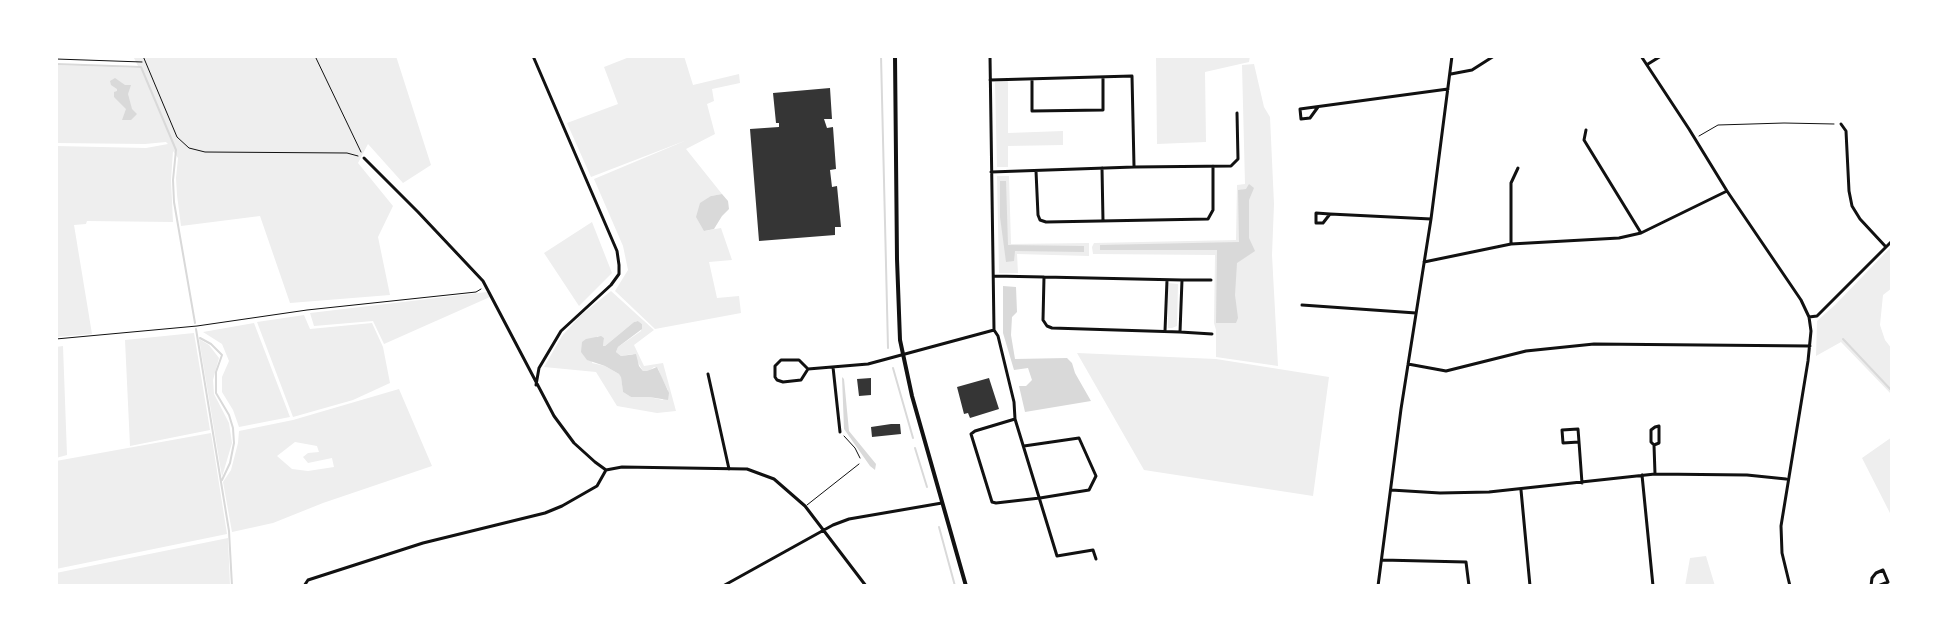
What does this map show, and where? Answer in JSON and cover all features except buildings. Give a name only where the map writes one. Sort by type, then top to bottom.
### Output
[{"type":"main road","points":[[895,56],[897,259],[903,355],[966,586]]},
{"type":"street","points":[[533,56],[617,251],[619,265],[619,274],[611,285],[561,331],[539,368],[536,385]]},
{"type":"street","points":[[990,56],[994,330],[1014,402],[1015,419],[1057,556],[1093,550],[1096,559]]},
{"type":"street","points":[[1378,586],[1452,56]]},
{"type":"street","points":[[1451,74],[1472,70],[1494,56]]},
{"type":"street","points":[[1641,56],[1801,300],[1809,317],[1810,346],[1781,526],[1790,586]]},
{"type":"street","points":[[1646,65],[1661,56]]},
{"type":"street","points":[[990,80],[1132,76],[1134,167]]},
{"type":"street","points":[[1032,79],[1032,111],[1103,110],[1103,77]]},
{"type":"street","points":[[1318,107],[1448,89]]},
{"type":"street","points":[[991,172],[1231,166],[1238,159],[1237,113]]},
{"type":"street","points":[[1841,124],[1846,131],[1852,206],[1886,247]]},
{"type":"street","points":[[1586,130],[1584,140],[1641,233]]},
{"type":"street","points":[[364,158],[486,286],[554,416],[574,443],[606,470]]},
{"type":"street","points":[[1036,170],[1038,215],[1040,220],[1046,222],[1208,219],[1213,210],[1213,166]]},
{"type":"street","points":[[1102,167],[1103,221]]},
{"type":"street","points":[[1511,244],[1511,183],[1518,168]]},
{"type":"street","points":[[1424,262],[1511,244],[1619,238],[1641,233],[1727,191]]},
{"type":"street","points":[[1330,214],[1431,219]]},
{"type":"street","points":[[1809,317],[1817,316],[1892,241]]},
{"type":"street","points":[[994,276],[1211,280]]},
{"type":"street","points":[[1044,277],[1043,320],[1052,328],[1212,334]]},
{"type":"street","points":[[1165,331],[1167,280]]},
{"type":"street","points":[[1180,332],[1182,280]]},
{"type":"street","points":[[1302,305],[1416,313]]},
{"type":"street","points":[[808,369],[801,380],[783,382],[775,377],[775,366],[781,360],[799,360],[808,369],[868,364],[994,330]]},
{"type":"street","points":[[1408,364],[1446,371],[1526,351],[1594,344],[1810,346]]},
{"type":"street","points":[[833,367],[840,432]]},
{"type":"street","points":[[708,374],[729,469]]},
{"type":"street","points":[[1015,419],[971,434],[992,502],[1089,490],[1096,476],[1079,438],[1024,446]]},
{"type":"street","points":[[1579,442],[1563,443],[1562,430],[1578,429],[1579,442],[1582,483]]},
{"type":"street","points":[[1654,445],[1655,474]]},
{"type":"street","points":[[606,470],[622,467],[747,469],[774,479],[805,506],[866,586]]},
{"type":"street","points":[[304,586],[308,580],[418,544],[545,513],[597,486],[606,470]]},
{"type":"street","points":[[1391,490],[1440,493],[1521,490],[1655,474],[1747,475],[1788,479]]},
{"type":"street","points":[[1642,475],[1653,586]]},
{"type":"street","points":[[1521,490],[1530,586]]},
{"type":"street","points":[[723,586],[833,525],[849,519],[942,503]]},
{"type":"street","points":[[1382,560],[1466,562],[1469,586]]},
{"type":"street","points":[[1871,586],[1872,578],[1883,570],[1888,582],[1878,586]]},
{"type":"lane","points":[[805,506],[859,464]]},
{"type":"path","points":[[143,56],[177,137],[189,148],[205,152],[347,153],[364,158]]},
{"type":"path","points":[[315,56],[364,158]]},
{"type":"path","points":[[56,59],[145,62]]},
{"type":"path","points":[[1695,138],[1710,128],[1726,124],[1841,124]]},
{"type":"path","points":[[56,339],[197,326],[307,310],[476,292],[486,286]]},
{"type":"path","points":[[840,432],[855,448],[860,458],[859,464]]},
{"type":"shaded area","points":[[133,56],[396,56],[431,165],[403,183],[368,144],[358,163],[393,206],[378,237],[390,295],[290,303],[260,216],[181,226],[176,178],[178,158],[173,151],[173,222],[87,221],[86,224],[74,225],[92,334],[56,337],[56,146],[146,148],[168,144],[56,143],[56,65],[139,68]]},
{"type":"shaded area","points":[[632,56],[684,56],[693,85],[739,74],[740,83],[712,89],[714,101],[707,104],[715,134],[686,149],[722,194],[711,196],[704,231],[721,228],[732,260],[709,262],[717,298],[739,296],[741,313],[655,329],[615,291],[628,270],[623,246],[594,179],[687,140],[591,177],[567,123],[618,104],[604,67]]},
{"type":"shaded area","points":[[1156,56],[1250,56],[1249,62],[1205,72],[1206,142],[1157,144]]},
{"type":"shaded area","points":[[1254,64],[1264,107],[1270,117],[1274,204],[1272,255],[1278,366],[1216,357],[1215,255],[1093,254],[1092,247],[1094,243],[1236,240],[1237,185],[1245,184],[1242,65]]},
{"type":"shaded area","points":[[115,78],[125,85],[131,85],[128,94],[132,109],[137,114],[131,120],[122,120],[126,109],[114,97],[117,89],[110,81]]},
{"type":"shaded area","points":[[1008,81],[1008,133],[1063,131],[1063,145],[1008,146],[1008,167],[997,167],[995,82]]},
{"type":"shaded area","points":[[997,176],[1009,176],[1011,244],[1089,243],[1089,256],[1017,254],[1018,273],[999,273]]},
{"type":"shaded area","points":[[1000,181],[1006,181],[1008,245],[1084,246],[1084,252],[1015,251],[1014,261],[1006,262],[1000,217]]},
{"type":"shaded area","points":[[1249,184],[1254,188],[1249,200],[1249,238],[1255,251],[1237,263],[1236,323],[1216,323],[1217,250],[1100,250],[1100,245],[1239,242],[1238,190],[1246,189]]},
{"type":"shaded area","points":[[722,194],[728,201],[729,209],[714,229],[704,231],[696,217],[700,203]]},
{"type":"shaded area","points":[[592,222],[612,273],[579,306],[544,253]]},
{"type":"shaded area","points":[[1892,246],[1892,288],[1883,295],[1880,325],[1892,349],[1892,395],[1841,342],[1816,356],[1817,321]]},
{"type":"shaded area","points":[[1168,283],[1178,284],[1177,326],[1172,328],[1168,328]]},
{"type":"shaded area","points":[[1003,286],[1016,287],[1017,312],[1012,317],[1011,335],[1015,359],[1067,358],[1091,401],[1025,412],[1019,386],[1026,386],[1032,380],[1028,368],[1014,370],[1003,333]]},
{"type":"shaded area","points":[[611,291],[654,330],[634,345],[644,366],[663,363],[676,411],[657,413],[617,406],[596,372],[544,367],[562,336],[580,316]],"holes":[[[634,322],[642,324],[641,331],[618,347],[616,352],[621,356],[633,354],[643,371],[658,368],[668,390],[663,400],[631,397],[623,392],[619,374],[592,363],[597,336],[604,338],[605,346]]]},
{"type":"shaded area","points":[[487,292],[490,297],[384,344],[373,321],[314,326],[310,313]]},
{"type":"shaded area","points":[[304,315],[310,329],[372,323],[383,347],[390,383],[353,400],[293,417],[257,322]]},
{"type":"shaded area","points":[[638,321],[642,329],[618,347],[616,352],[621,356],[636,354],[643,371],[657,367],[669,393],[668,400],[631,397],[623,392],[619,374],[587,360],[581,352],[582,342],[586,339],[601,336],[605,346]]},
{"type":"shaded area","points":[[254,323],[290,417],[239,427],[222,392],[222,377],[229,361],[222,344],[203,332]]},
{"type":"shaded area","points":[[194,333],[210,430],[130,446],[125,340]]},
{"type":"shaded area","points":[[199,339],[209,345],[219,358],[213,380],[214,394],[229,423],[232,443],[222,477]]},
{"type":"shaded area","points":[[63,346],[67,455],[56,458],[56,347]]},
{"type":"shaded area","points":[[1077,353],[1216,359],[1329,377],[1313,496],[1144,470]]},
{"type":"shaded area","points":[[842,377],[849,431],[876,464],[875,470],[844,429]]},
{"type":"shaded area","points":[[399,389],[432,466],[273,523],[232,532],[223,482],[231,470],[239,431],[293,420]],"holes":[[[295,442],[317,446],[319,452],[303,457],[308,463],[332,458],[334,467],[308,471],[292,469],[277,456]]]},
{"type":"shaded area","points":[[211,433],[227,534],[56,569],[56,461]]},
{"type":"shaded area","points":[[1892,437],[1892,517],[1862,458]]},
{"type":"shaded area","points":[[228,538],[230,586],[56,586],[56,573]]},
{"type":"shaded area","points":[[1706,556],[1715,586],[1685,586],[1690,558]]},
{"type":"waterway","points":[[881,56],[888,348]]},
{"type":"waterway","points":[[56,64],[141,67],[176,150],[174,202],[195,323]]},
{"type":"waterway","points":[[196,329],[229,531],[232,586]]},
{"type":"waterway","points":[[200,338],[222,355],[216,372],[216,393],[229,415],[234,443],[222,480]]},
{"type":"waterway","points":[[1843,339],[1892,391]]},
{"type":"waterway","points":[[893,368],[913,438]]},
{"type":"waterway","points":[[915,448],[927,487]]},
{"type":"waterway","points":[[939,527],[955,586]]}]
